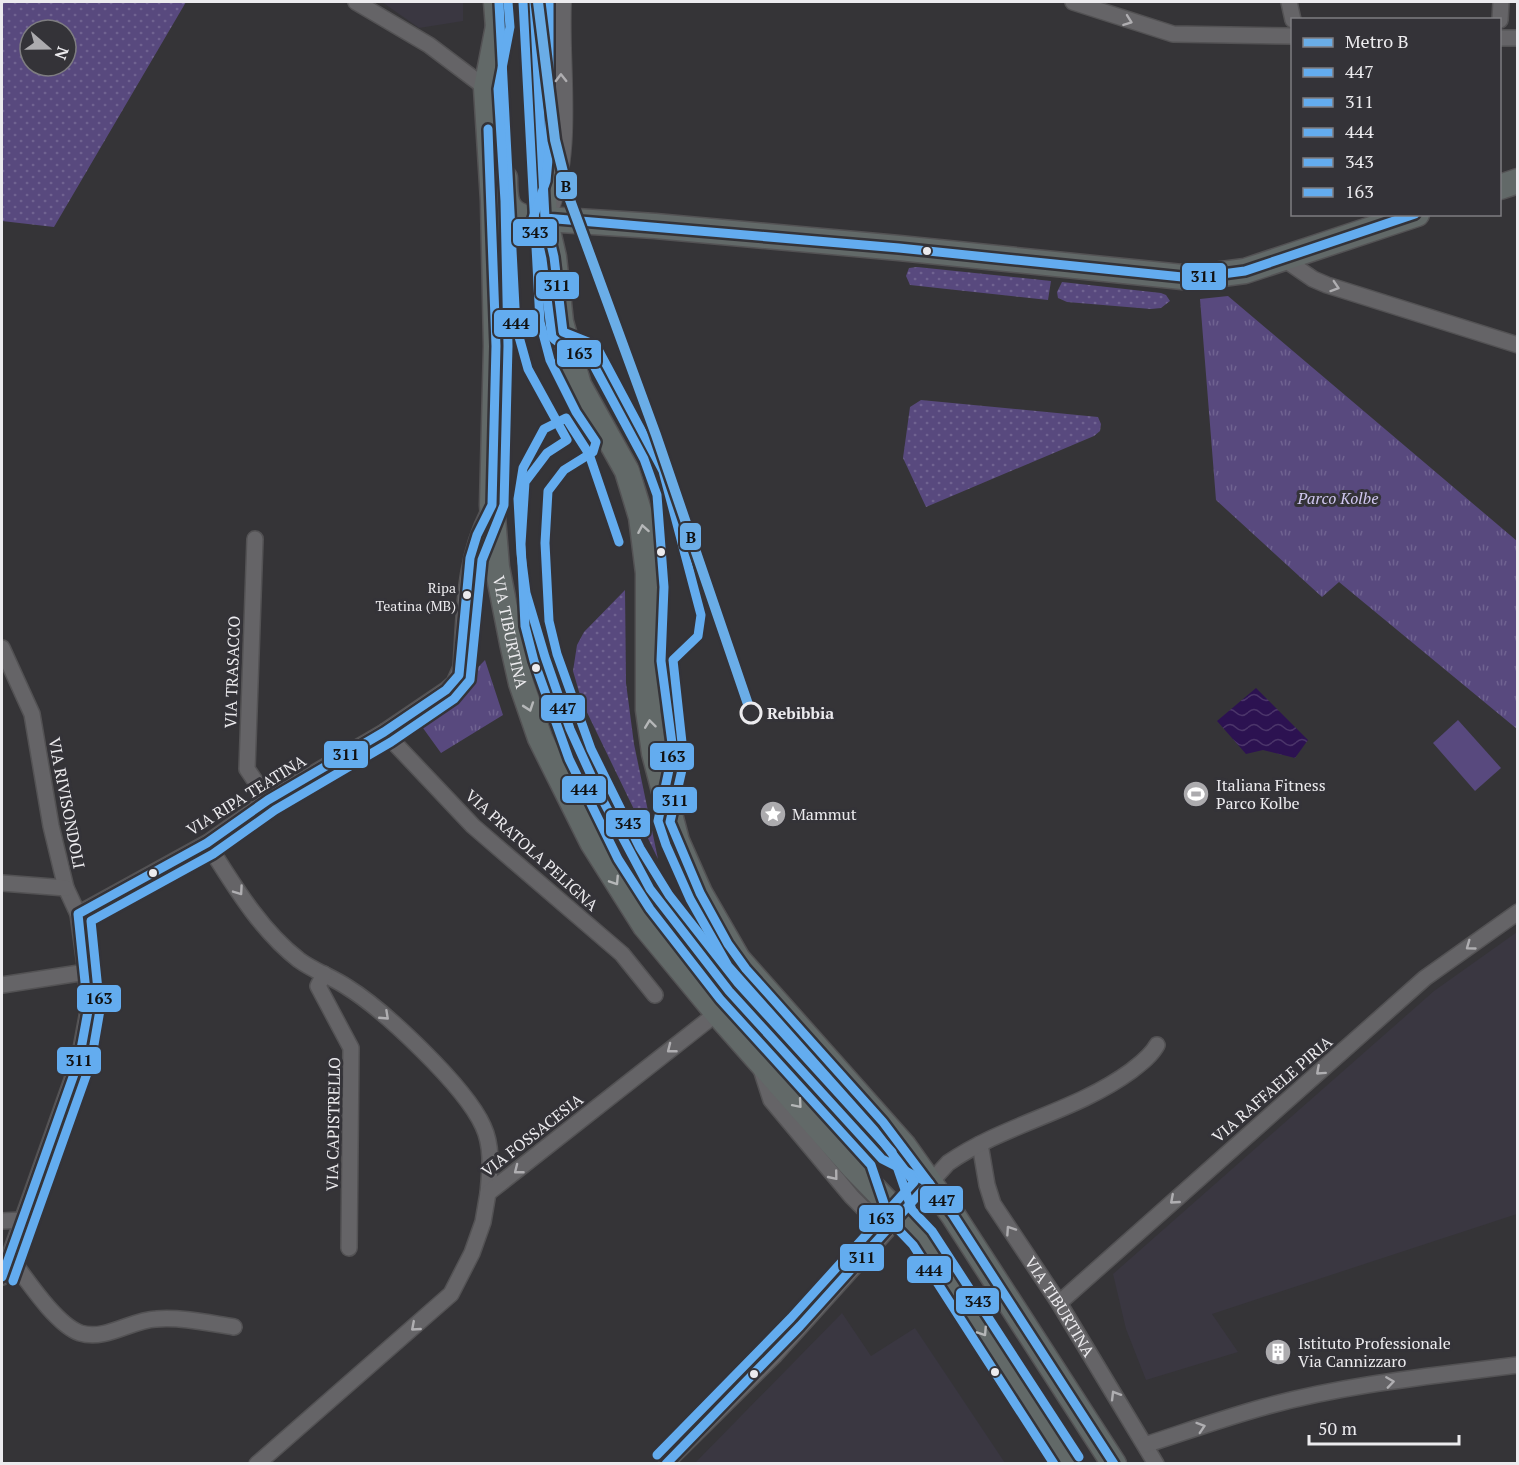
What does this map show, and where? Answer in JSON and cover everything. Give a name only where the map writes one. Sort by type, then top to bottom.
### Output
[{"type":"main road","name":"VIA TIBURTINA","points":[[496,2],[505,198],[514,213],[545,218],[899,248],[1192,278],[1245,271],[1411,216]]},
{"type":"main road","points":[[534,2],[545,218],[554,257],[563,332],[579,385],[627,471],[641,517],[646,549],[647,690],[654,753],[670,822],[700,893],[728,944],[746,969],[884,1122],[953,1215],[1114,1464]]},
{"type":"main road","name":"VIA TIBURTINA","points":[[498,26],[486,88],[496,335],[492,505],[497,567],[521,683],[552,766],[592,842],[627,899],[663,948],[717,1013],[854,1168],[922,1238],[1069,1464]]},
{"type":"main road","points":[[1501,187],[1518,181]]},
{"type":"street","points":[[356,2],[429,45],[486,88]]},
{"type":"street","points":[[545,218],[558,184],[561,150],[561,2]]},
{"type":"street","points":[[1072,2],[1160,32],[1291,36]]},
{"type":"street","points":[[1289,2],[1293,18]]},
{"type":"street","points":[[1500,18],[1501,2]]},
{"type":"street","points":[[1501,38],[1518,38]]},
{"type":"street","points":[[1284,259],[1313,279],[1327,285],[1518,345]]},
{"type":"street","name":"VIA RIPA TEATINA","points":[[78,914],[207,843],[268,801],[384,732],[446,690],[459,675],[470,558],[477,535],[492,505]]},
{"type":"street","name":"VIA TRASACCO","points":[[255,539],[247,769],[268,801]]},
{"type":"street","name":"VIA RIVISONDOLI","points":[[2,648],[32,714],[51,826],[66,888],[78,914],[86,972],[88,1011],[79,1060],[2,1277]]},
{"type":"street","name":"VIA PRATOLA PELIGNA","points":[[384,732],[473,826],[622,954],[655,995]]},
{"type":"street","points":[[207,843],[255,915],[299,960],[373,1005],[464,1096],[483,1125],[487,1139],[490,1154],[488,1193]]},
{"type":"street","points":[[2,883],[66,888]]},
{"type":"street","name":"VIA RAFFAELE PIRIA","points":[[1059,1304],[1425,978],[1518,912]]},
{"type":"street","points":[[2,985],[86,972]]},
{"type":"street","name":"VIA CAPISTRELLO","points":[[324,974],[318,987],[351,1048],[349,1248]]},
{"type":"street","name":"VIA FOSSACESIA","points":[[257,1464],[451,1294],[475,1245],[488,1193],[717,1013]]},
{"type":"street","points":[[664,1464],[776,1355],[948,1163],[980,1144],[1089,1098],[1136,1067],[1157,1046]]},
{"type":"street","name":"VIA TIBURTINA","points":[[980,1144],[987,1185],[993,1204],[1059,1304],[1156,1464]]},
{"type":"street","points":[[2,1221],[22,1220]]},
{"type":"street","points":[[9,1256],[60,1319],[81,1333],[105,1333],[141,1320],[156,1319],[234,1327]]},
{"type":"street","points":[[1145,1445],[1264,1407],[1311,1396],[1357,1387],[1518,1365]]},
{"type":"shaded area","points":[[382,2],[463,2],[463,21],[419,28]]},
{"type":"shaded area","points":[[1517,932],[1517,1214],[1212,1314],[1238,1352],[1146,1380],[1126,1329],[1113,1274],[1434,991]]},
{"type":"shaded area","points":[[842,1313],[871,1356],[915,1328],[1005,1463],[695,1463]]},
{"type":"green space","points":[[2,2],[186,2],[54,227],[2,221]]},
{"type":"green space","points":[[909,268],[1051,281],[1048,300],[910,285],[906,276]]},
{"type":"green space","points":[[1062,282],[1161,293],[1166,295],[1170,301],[1161,308],[1151,309],[1067,302],[1058,298],[1057,292]]},
{"type":"green space","name":"Parco Kolbe","points":[[1228,296],[1517,541],[1517,729],[1339,582],[1322,597],[1216,500],[1200,299]]},
{"type":"green space","points":[[921,400],[1098,417],[1101,424],[1100,431],[1094,436],[926,507],[903,458],[910,407]]},
{"type":"green space","points":[[625,590],[626,683],[634,744],[658,859],[582,702],[573,671],[577,645],[584,632]]},
{"type":"green space","points":[[485,660],[503,715],[441,753],[415,717],[457,689]]},
{"type":"green space","points":[[1458,720],[1501,768],[1475,791],[1433,743]]},
{"type":"water","points":[[1256,688],[1308,740],[1295,758],[1263,750],[1246,754],[1217,721]]},
{"type":"metro line","name":"B","points":[[538,2],[555,140],[570,200],[656,435],[751,713]]},
{"type":"transit line","name":"163","points":[[13,1281],[91,1062],[100,1010],[91,921],[213,854],[275,810],[391,742],[454,699],[470,680],[482,560],[504,505],[508,346],[505,201],[498,89],[510,27],[508,2]]},
{"type":"transit line","name":"343","points":[[523,2],[540,322],[550,360],[576,412],[596,442],[593,452],[564,470],[548,491],[545,543],[549,621],[557,654],[591,749],[640,848],[669,895],[738,983],[892,1152],[912,1210],[932,1231],[1079,1457]]},
{"type":"transit line","name":"311","points":[[534,2],[545,218],[554,257],[563,332],[588,342],[599,351],[663,471],[701,615],[698,636],[673,660],[684,761],[670,822],[700,893],[728,944],[746,969],[883,1122],[929,1183],[800,1326],[666,1464]]},
{"type":"transit line","name":"163","points":[[549,2],[549,149],[546,181],[533,218],[542,259],[552,337],[592,362],[644,459],[657,495],[664,587],[661,661],[673,751],[658,821],[690,899],[728,966],[874,1130],[914,1182],[791,1318],[657,1455]]},
{"type":"transit line","name":"444","points":[[499,3],[516,326],[528,369],[567,440],[547,453],[525,482],[521,544],[525,626],[534,661],[569,759],[618,859],[650,909],[720,999],[871,1165],[890,1221],[913,1245],[1054,1464]]},
{"type":"transit line","name":"311","points":[[2,1277],[79,1060],[88,1011],[78,914],[207,843],[268,800],[384,732],[446,690],[459,675],[470,558],[477,535],[492,505],[496,346],[488,129]]},
{"type":"transit line","name":"311","points":[[545,218],[899,248],[1192,278],[1245,271],[1409,216]]},
{"type":"transit line","name":"447","points":[[566,418],[544,429],[523,468],[518,499],[521,554],[526,593],[545,657],[570,729],[600,795],[650,889],[729,991],[882,1159],[929,1183],[953,1215],[1114,1464]]},
{"type":"transit line","name":"447","points":[[566,418],[589,454],[619,542]]},
{"type":"place","name":"Ripa Teatina (MB)","points":[[467,595]]},
{"type":"place","name":"Rebibbia","points":[[751,713]]},
{"type":"place","name":"Italiana Fitness Parco Kolbe","points":[[1196,794]]},
{"type":"place","name":"Mammut","points":[[773,814]]},
{"type":"place","name":"Istituto Professionale Via Cannizzaro","points":[[1278,1352]]}]
